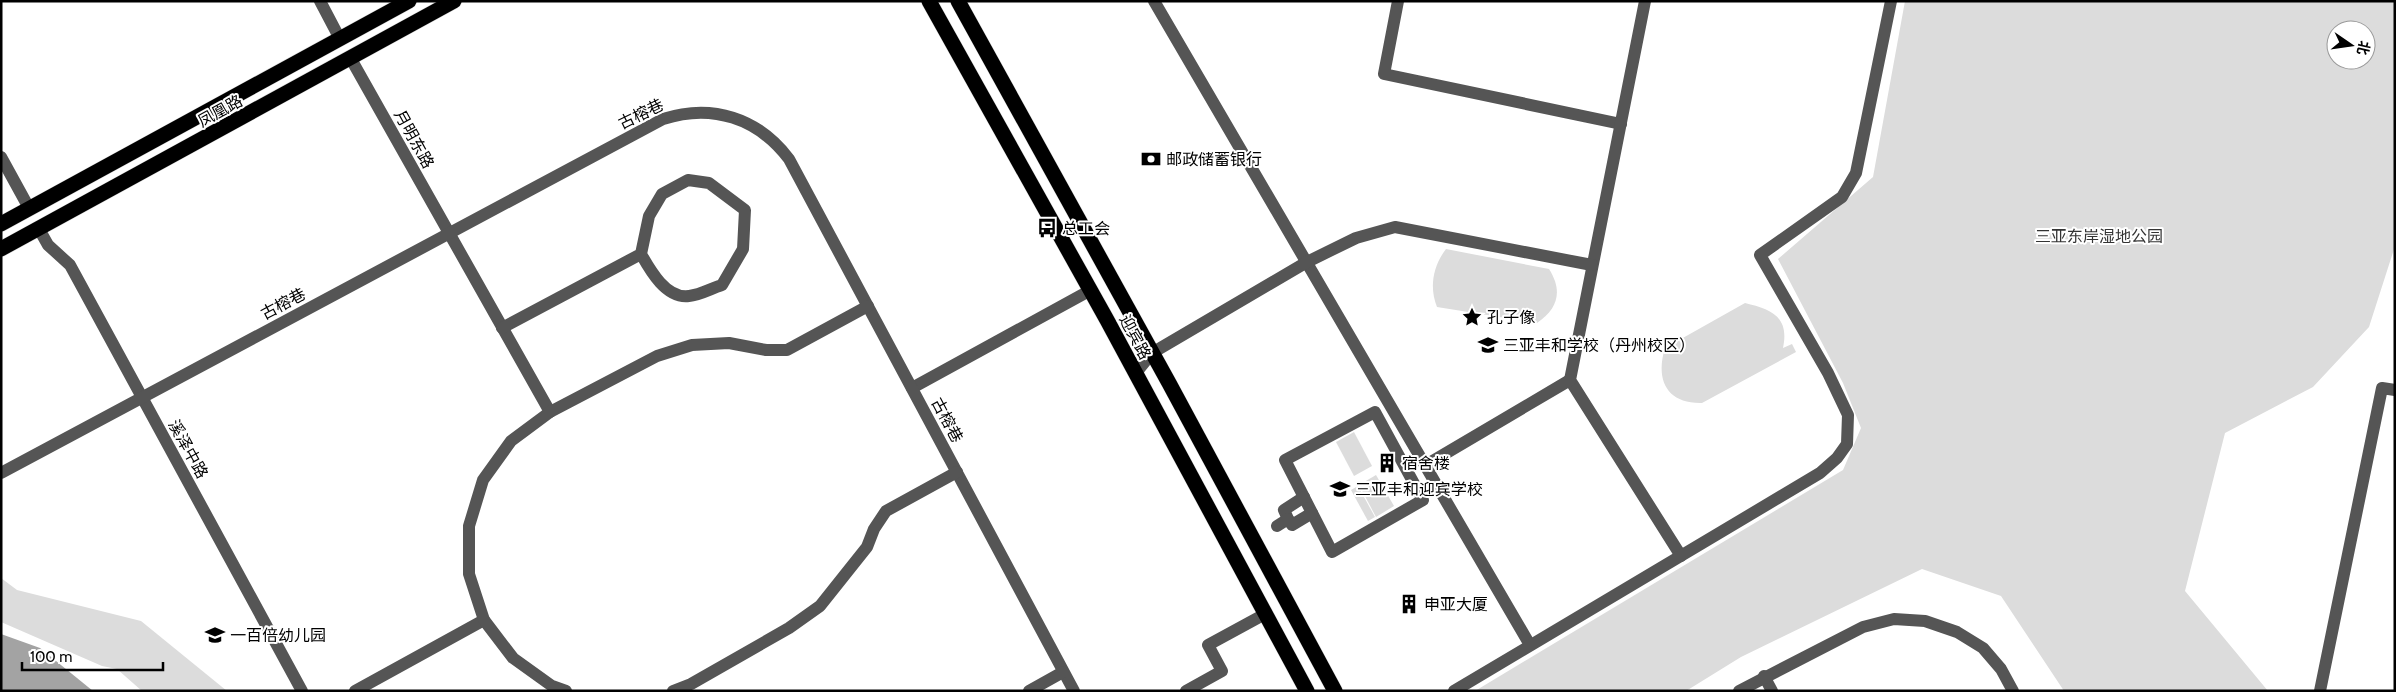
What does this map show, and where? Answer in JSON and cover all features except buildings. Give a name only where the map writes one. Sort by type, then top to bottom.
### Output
[{"type":"highway","name":"凤凰路","points":[[1,224],[409,1]]},
{"type":"highway","name":"凤凰路","points":[[1,249],[454,1]]},
{"type":"highway","name":"迎宾路","points":[[929,1],[1106,320],[1307,691]]},
{"type":"highway","name":"迎宾路","points":[[958,1],[1169,383],[1335,691]]},
{"type":"highway","points":[[1106,320],[1116,324],[1121,323],[1129,312]]},
{"type":"highway","points":[[1106,320],[1128,338],[1152,353]]},
{"type":"highway","points":[[1146,396],[1169,383]]},
{"type":"street","points":[[320,1],[340,39]]},
{"type":"street","points":[[1154,1],[1530,645]]},
{"type":"street","points":[[1398,1],[1384,74],[1621,124]]},
{"type":"street","points":[[1645,1],[1570,380],[1681,556]]},
{"type":"street","points":[[1454,691],[1820,473],[1837,458],[1847,444],[1848,415],[1828,373],[1760,255],[1842,197],[1852,184],[1856,173],[1891,1]]},
{"type":"street","name":"月明东路","points":[[351,59],[550,412]]},
{"type":"street","name":"古榕巷","points":[[1,473],[663,119],[685,113],[718,113],[752,125],[781,149],[798,175],[1074,691]]},
{"type":"street","points":[[1,157],[29,208]]},
{"type":"street","points":[[688,180],[709,183],[745,210],[743,250],[722,284],[688,296],[674,293],[654,276],[641,254],[649,216],[662,194],[688,180]]},
{"type":"street","points":[[1135,374],[1152,353],[1307,262],[1356,238],[1395,227],[1592,265]]},
{"type":"street","name":"溪泽中路","points":[[39,229],[48,245],[70,265],[302,691]]},
{"type":"street","points":[[502,328],[641,254]]},
{"type":"street","points":[[912,388],[1089,291]]},
{"type":"street","points":[[566,691],[552,686],[513,658],[484,620],[469,574],[469,526],[483,480],[511,441],[550,412],[657,356],[692,345],[729,343],[766,350],[787,350],[868,306]]},
{"type":"street","points":[[1426,465],[1570,380]]},
{"type":"street","points":[[2320,691],[2382,388],[2395,390]]},
{"type":"street","points":[[1376,411],[1422,500],[1332,552],[1304,498],[1285,460],[1376,411]]},
{"type":"street","points":[[673,691],[693,688],[789,628],[820,606],[867,547],[874,529],[886,511],[957,472]]},
{"type":"street","points":[[1304,498],[1284,510],[1288,518],[1292,524],[1312,513]]},
{"type":"street","points":[[1277,526],[1288,518]]},
{"type":"street","points":[[1186,691],[1222,671],[1208,645],[1265,614]]},
{"type":"street","points":[[1739,691],[1764,676],[1863,627],[1894,619],[1925,621],[1957,632],[1983,648],[2002,669],[2013,691]]},
{"type":"street","points":[[354,691],[484,620]]},
{"type":"street","points":[[1029,691],[1063,672]]},
{"type":"street","points":[[1764,676],[1772,691]]},
{"type":"green space","name":"三亚东岸湿地公园","points":[[1905,1],[2395,1],[2395,246],[2369,327],[2313,387],[2225,433],[2185,591],[2268,691],[2064,691],[2001,596],[1922,569],[1741,657],[1686,691],[1475,691],[1843,470],[1861,428],[1843,383],[1778,259],[1873,177]]},
{"type":"green space","points":[[1446,249],[1549,269],[1557,292],[1554,306],[1537,323],[1437,307],[1433,292],[1435,270]]},
{"type":"green space","points":[[1745,303],[1776,315],[1783,328],[1783,348],[1792,344],[1796,352],[1702,403],[1680,399],[1672,394],[1663,380],[1662,360],[1665,348]]},
{"type":"green space","points":[[1354,432],[1372,466],[1354,476],[1336,442]]},
{"type":"green space","points":[[1376,475],[1394,506],[1376,517],[1359,485]]},
{"type":"green space","points":[[1358,486],[1375,517],[1368,521],[1351,490]]},
{"type":"green space","points":[[1,578],[17,590],[141,621],[227,691],[142,691],[117,669],[102,666],[1,622]]},
{"type":"shaded area","points":[[1,634],[40,648],[93,691],[1,691]]},
{"type":"place","name":"邮政储蓄银行","points":[[1151,159]]},
{"type":"place","name":"总工会","points":[[1047,228]]},
{"type":"place","name":"孔子像","points":[[1472,317]]},
{"type":"place","name":"三亚丰和学校（丹州校区）","points":[[1488,345]]},
{"type":"place","name":"宿舍楼","points":[[1387,463]]},
{"type":"place","name":"三亚丰和迎宾学校","points":[[1340,489]]},
{"type":"place","name":"申亚大厦","points":[[1409,604]]},
{"type":"place","name":"一百倍幼儿园","points":[[215,635]]}]
